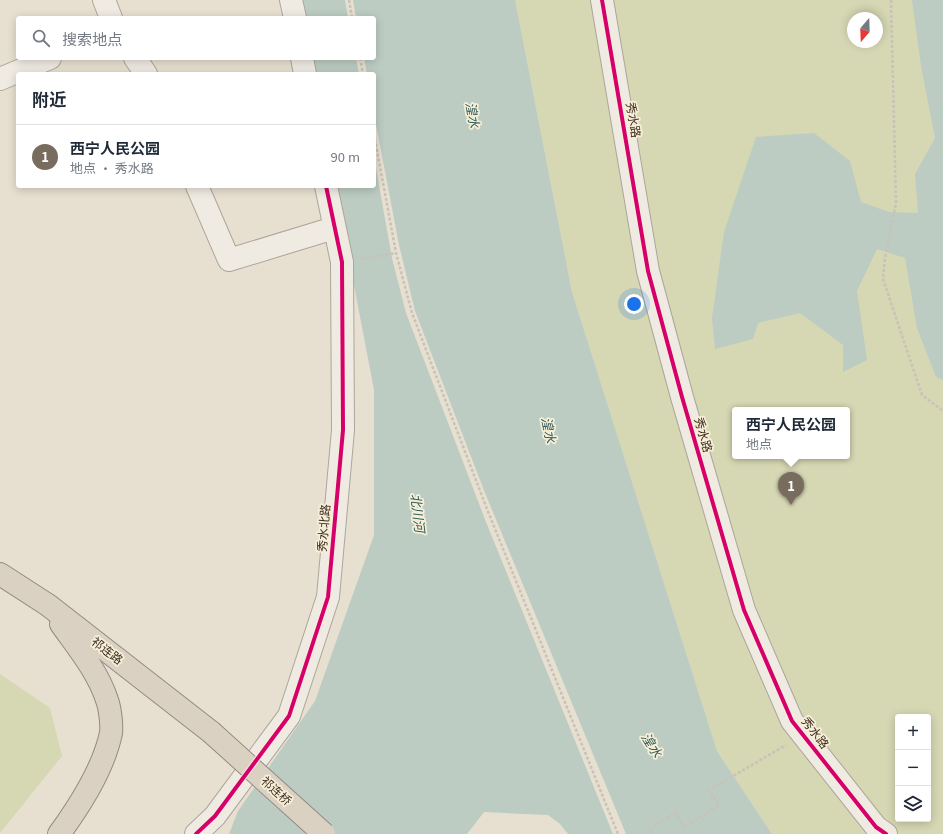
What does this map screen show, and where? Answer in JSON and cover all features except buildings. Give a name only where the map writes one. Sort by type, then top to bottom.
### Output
[{"type":"highway","name":"祁连路","points":[[0,574],[48,606],[211,732]]},
{"type":"highway","points":[[48,606],[92,668],[108,700],[111,732],[100,764],[72,817],[59,834]]},
{"type":"highway","name":"祁连桥","points":[[211,732],[324,834]]},
{"type":"street","points":[[104,0],[110,16]]},
{"type":"street","points":[[291,0],[295,16]]},
{"type":"street","name":"秀水路","points":[[602,0],[648,271],[682,397],[744,610],[792,721],[876,827],[886,834]]},
{"type":"street","points":[[17,72],[45,60]]},
{"type":"street","points":[[136,60],[145,72]]},
{"type":"street","points":[[302,60],[305,72]]},
{"type":"street","points":[[0,79],[16,72]]},
{"type":"street","points":[[198,188],[229,260],[334,228]]},
{"type":"street","name":"秀水北路","points":[[196,834],[215,816],[289,716],[328,597],[343,430],[342,262],[326,188]]},
{"type":"path","points":[[349,0],[352,16]]},
{"type":"path","points":[[891,0],[896,203],[885,258],[883,279],[922,395],[943,411]]},
{"type":"path","points":[[360,60],[363,72]]},
{"type":"path","points":[[376,145],[396,252],[412,313],[439,386],[618,834]]},
{"type":"path","points":[[354,260],[396,252]]},
{"type":"path","points":[[653,834],[650,829],[675,813],[684,827],[719,805],[709,790],[803,735]]},
{"type":"green space","points":[[515,0],[943,0],[943,834],[772,834],[717,751],[572,292]]},
{"type":"green space","points":[[0,674],[50,708],[62,756],[0,833]]},
{"type":"water","points":[[300,0],[345,0],[348,16],[304,16]]},
{"type":"water","name":"湟水","points":[[353,0],[515,0],[572,292],[717,751],[772,834],[626,834],[485,493],[415,311],[399,245],[376,124],[376,72],[367,72],[364,60],[376,60],[376,16],[356,16]]},
{"type":"water","points":[[912,0],[943,0],[943,380],[936,377],[917,328],[905,258],[877,249],[857,291],[867,360],[843,372],[843,345],[800,313],[758,323],[753,339],[715,349],[712,318],[724,232],[756,137],[814,133],[850,161],[861,202],[889,212],[918,213],[915,174],[935,138],[921,66]]},
{"type":"water","points":[[311,60],[356,60],[359,72],[314,72]]},
{"type":"water","name":"北川河","points":[[376,168],[392,258],[406,313],[486,522],[613,834],[568,834],[560,824],[548,815],[484,812],[467,834],[229,834],[238,811],[315,701],[374,535],[374,390],[335,188],[376,188]]},
{"type":"cycle path","points":[[602,0],[648,271],[682,397],[744,610],[792,721],[876,827],[886,834]]},
{"type":"cycle path","points":[[196,834],[215,816],[289,716],[328,597],[343,430],[342,262],[326,188]]},
{"type":"place","name":"西宁人民公园","points":[[791,505]]}]
